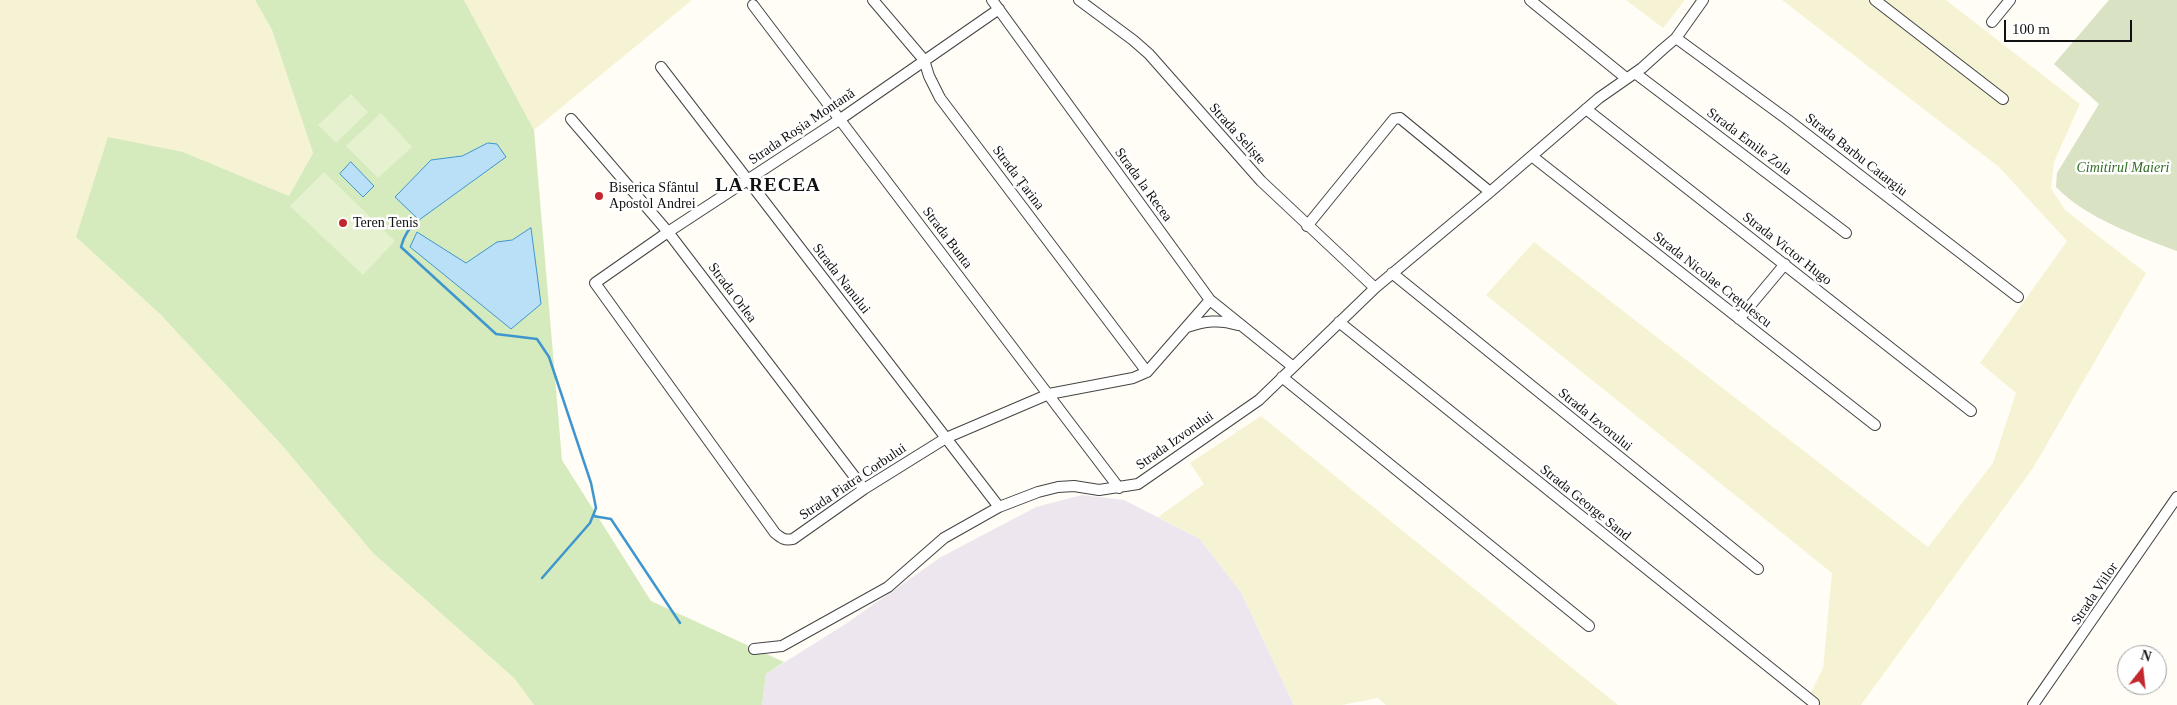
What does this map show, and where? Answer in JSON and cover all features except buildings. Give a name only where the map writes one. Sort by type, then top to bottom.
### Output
[{"type":"street","name":"Strada Țarina","points":[[873,0],[924,60],[929,76],[940,98],[1147,372]]},
{"type":"street","name":"Strada Seliște","points":[[1079,0],[1149,54],[1261,181],[1375,288]]},
{"type":"street","name":"Strada Emile Zola","points":[[1530,0],[1846,233]]},
{"type":"street","name":"Strada Izvorului","points":[[754,649],[782,646],[888,587],[944,538],[999,507],[1038,492],[1058,487],[1074,486],[1099,490],[1138,484],[1259,400],[1292,366],[1375,288],[1533,156],[1586,109],[1676,38],[1703,0]]},
{"type":"street","points":[[1875,0],[2003,99]]},
{"type":"street","points":[[1992,22],[2010,0]]},
{"type":"street","name":"Strada Roșia Montană","points":[[595,284],[668,232],[839,120],[924,60],[995,4]]},
{"type":"street","name":"Strada la Recea","points":[[995,4],[1210,300],[1292,366]]},
{"type":"street","name":"Strada Bunta","points":[[753,5],[1119,488]]},
{"type":"street","name":"Strada Barbu Catargiu","points":[[1676,38],[1788,120],[2018,297]]},
{"type":"street","name":"Strada Nanului","points":[[660,68],[748,179],[999,507]]},
{"type":"street","name":"Strada Victor Hugo","points":[[1586,109],[1971,411]]},
{"type":"street","points":[[1307,226],[1394,119],[1400,118],[1490,192]]},
{"type":"street","name":"Strada Orlea","points":[[571,119],[668,232],[864,489]]},
{"type":"street","name":"Strada Nicolae Crețulescu","points":[[1533,156],[1875,425]]},
{"type":"street","points":[[1739,319],[1785,264]]},
{"type":"street","name":"Strada Izvorului","points":[[1392,274],[1758,569]]},
{"type":"street","name":"Strada Piatra Corbului","points":[[595,284],[775,533],[788,540],[793,539],[864,489],[946,438],[1049,394],[1133,378],[1147,372]]},
{"type":"street","points":[[1147,372],[1210,300]]},
{"type":"street","points":[[1186,328],[1204,321],[1215,320],[1243,327]]},
{"type":"street","name":"Strada George Sand","points":[[1339,322],[1814,703]]},
{"type":"street","points":[[1282,377],[1589,626]]},
{"type":"street","name":"Strada Viilor","points":[[2033,705],[2177,497]]},
{"type":"shaded area","points":[[0,0],[255,0],[272,30],[313,153],[289,196],[183,152],[76,237],[161,315],[280,443],[373,553],[514,678],[534,705],[0,705]]},
{"type":"shaded area","points":[[464,0],[692,0],[534,130]]},
{"type":"shaded area","points":[[1626,0],[1685,0],[1663,28]]},
{"type":"shaded area","points":[[1782,0],[1946,0],[2080,104],[2054,162],[2051,188],[2065,210],[2146,273],[2033,468],[1861,705],[1805,705],[1823,668],[1832,573],[1486,295],[1534,242],[1928,547],[1993,463],[2016,393],[1980,363],[2067,241],[1999,167]]},
{"type":"shaded area","points":[[1261,416],[1618,705],[1386,705],[1378,698],[1342,705],[1294,705],[1241,592],[1200,539],[1158,517],[1204,484],[1190,463]]},
{"type":"shaded area","points":[[1082,495],[1124,500],[1200,539],[1241,592],[1294,705],[762,705],[766,674],[847,623],[941,557],[1036,507]]},
{"type":"green space","points":[[255,0],[464,0],[534,130],[562,460],[651,601],[784,662],[766,674],[762,705],[534,705],[514,678],[373,553],[280,443],[161,315],[76,237],[108,137],[183,152],[289,196],[313,153],[272,30]]},
{"type":"green space","name":"Cimitirul Maieri","points":[[2109,0],[2177,0],[2177,251],[2097,217],[2068,198],[2056,187],[2057,173],[2099,104],[2054,64]]},
{"type":"green space","points":[[351,94],[368,112],[336,143],[318,125]]},
{"type":"green space","name":"Teren Tenis","points":[[381,113],[412,147],[378,178],[346,146]]},
{"type":"green space","name":"Teren Tenis","points":[[324,172],[395,241],[363,275],[290,206]]},
{"type":"water","points":[[488,143],[497,144],[506,157],[419,220],[395,197],[431,160],[462,156]]},
{"type":"water","points":[[351,162],[374,186],[363,197],[340,174]]},
{"type":"water","points":[[531,228],[541,304],[511,329],[410,247],[417,232],[466,263],[497,242],[512,240]]},
{"type":"waterway","points":[[419,220],[407,232],[401,247],[496,334],[537,339],[549,357],[591,483],[596,508],[590,523],[542,578]]},
{"type":"waterway","points":[[593,516],[611,519],[680,623]]},
{"type":"place","name":"Biserica Sfântul Apostol Andrei","points":[[599,196]]},
{"type":"place","name":"Teren Tenis","points":[[343,223]]},
{"type":"district","name":"LA RECEA","points":[[768,186]]}]
